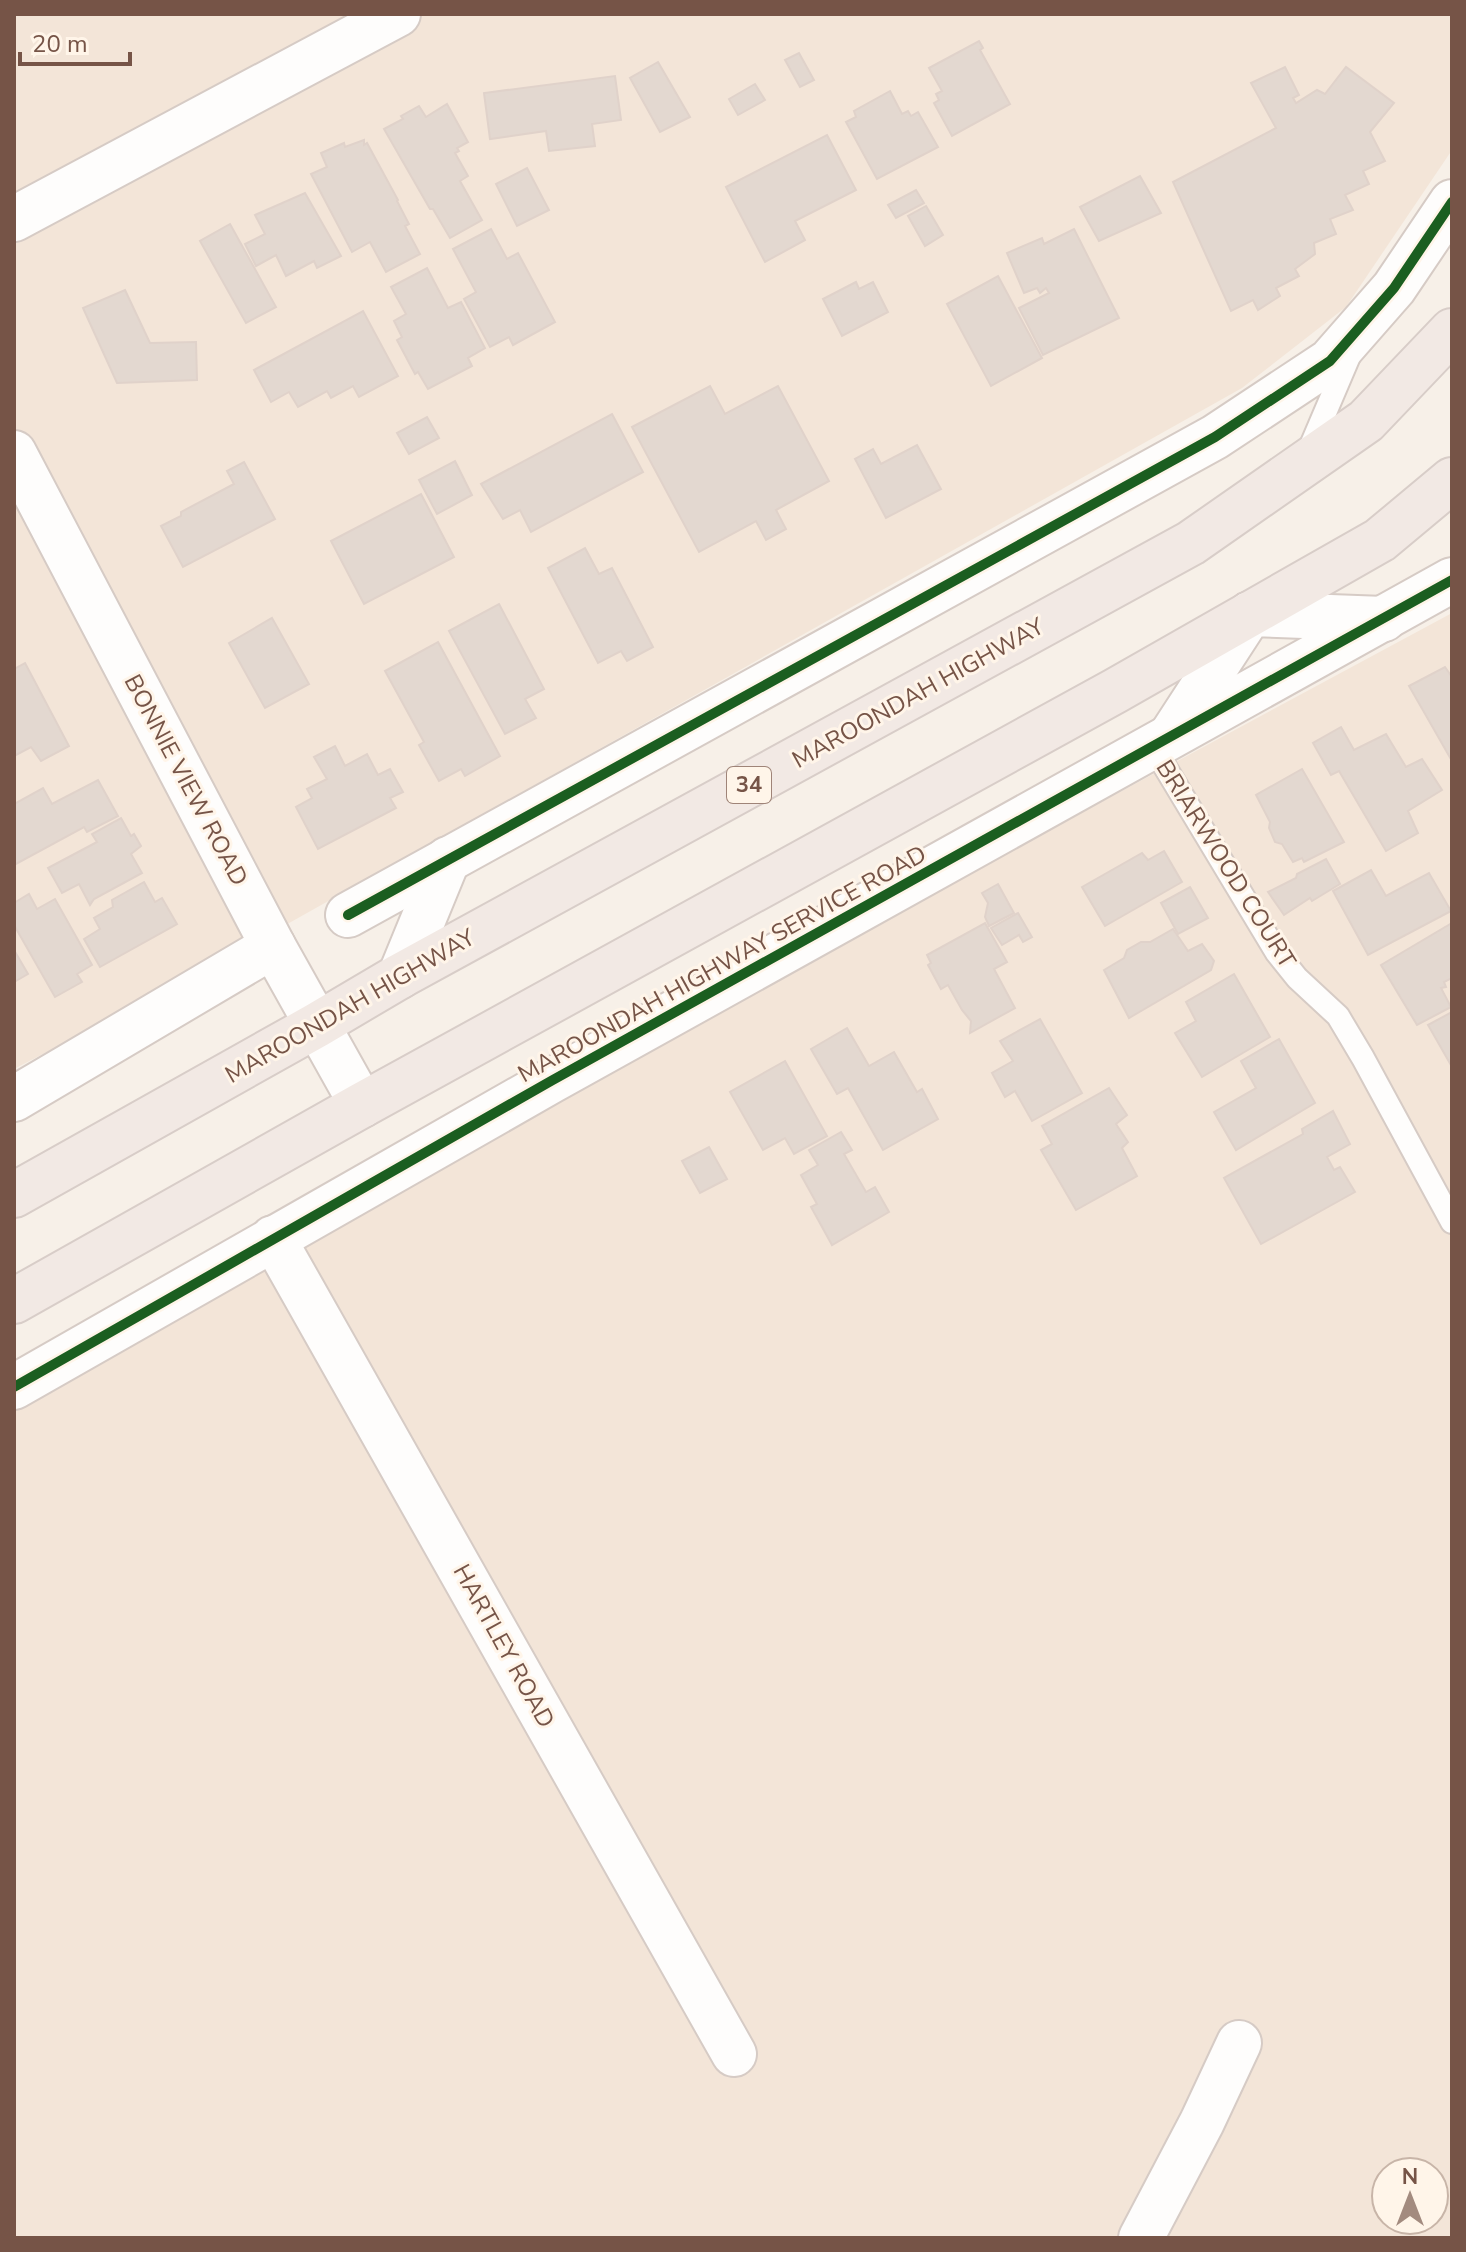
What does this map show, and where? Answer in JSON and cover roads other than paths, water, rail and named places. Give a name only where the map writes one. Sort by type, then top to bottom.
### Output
[{"type":"highway","name":"MAROONDAH HIGHWAY","points":[[14,1195],[400,976],[1191,543],[1366,421],[1452,331]]},
{"type":"highway","points":[[14,1301],[362,1105],[1101,699],[1380,540],[1452,480]]},
{"type":"street","points":[[14,219],[398,14]]},
{"type":"street","points":[[348,915],[1215,437],[1330,361],[1394,288],[1452,202]]},
{"type":"street","name":"BONNIE VIEW ROAD","points":[[14,453],[273,946],[362,1105]]},
{"type":"street","name":"MAROONDAH HIGHWAY SERVICE ROAD","points":[[14,1387],[273,1238],[1452,580]]},
{"type":"street","points":[[1161,743],[1250,614],[1384,619]]},
{"type":"street","points":[[400,976],[448,859]]},
{"type":"street","points":[[14,1099],[273,946]]},
{"type":"street","name":"HARTLEY ROAD","points":[[273,1238],[734,2054]]},
{"type":"street","points":[[1141,2238],[1202,2122],[1239,2043]]},
{"type":"lane","points":[[1301,467],[1362,327]]},
{"type":"lane","name":"BRIARWOOD COURT","points":[[1161,743],[1277,953],[1297,978],[1338,1016],[1452,1222]]}]
